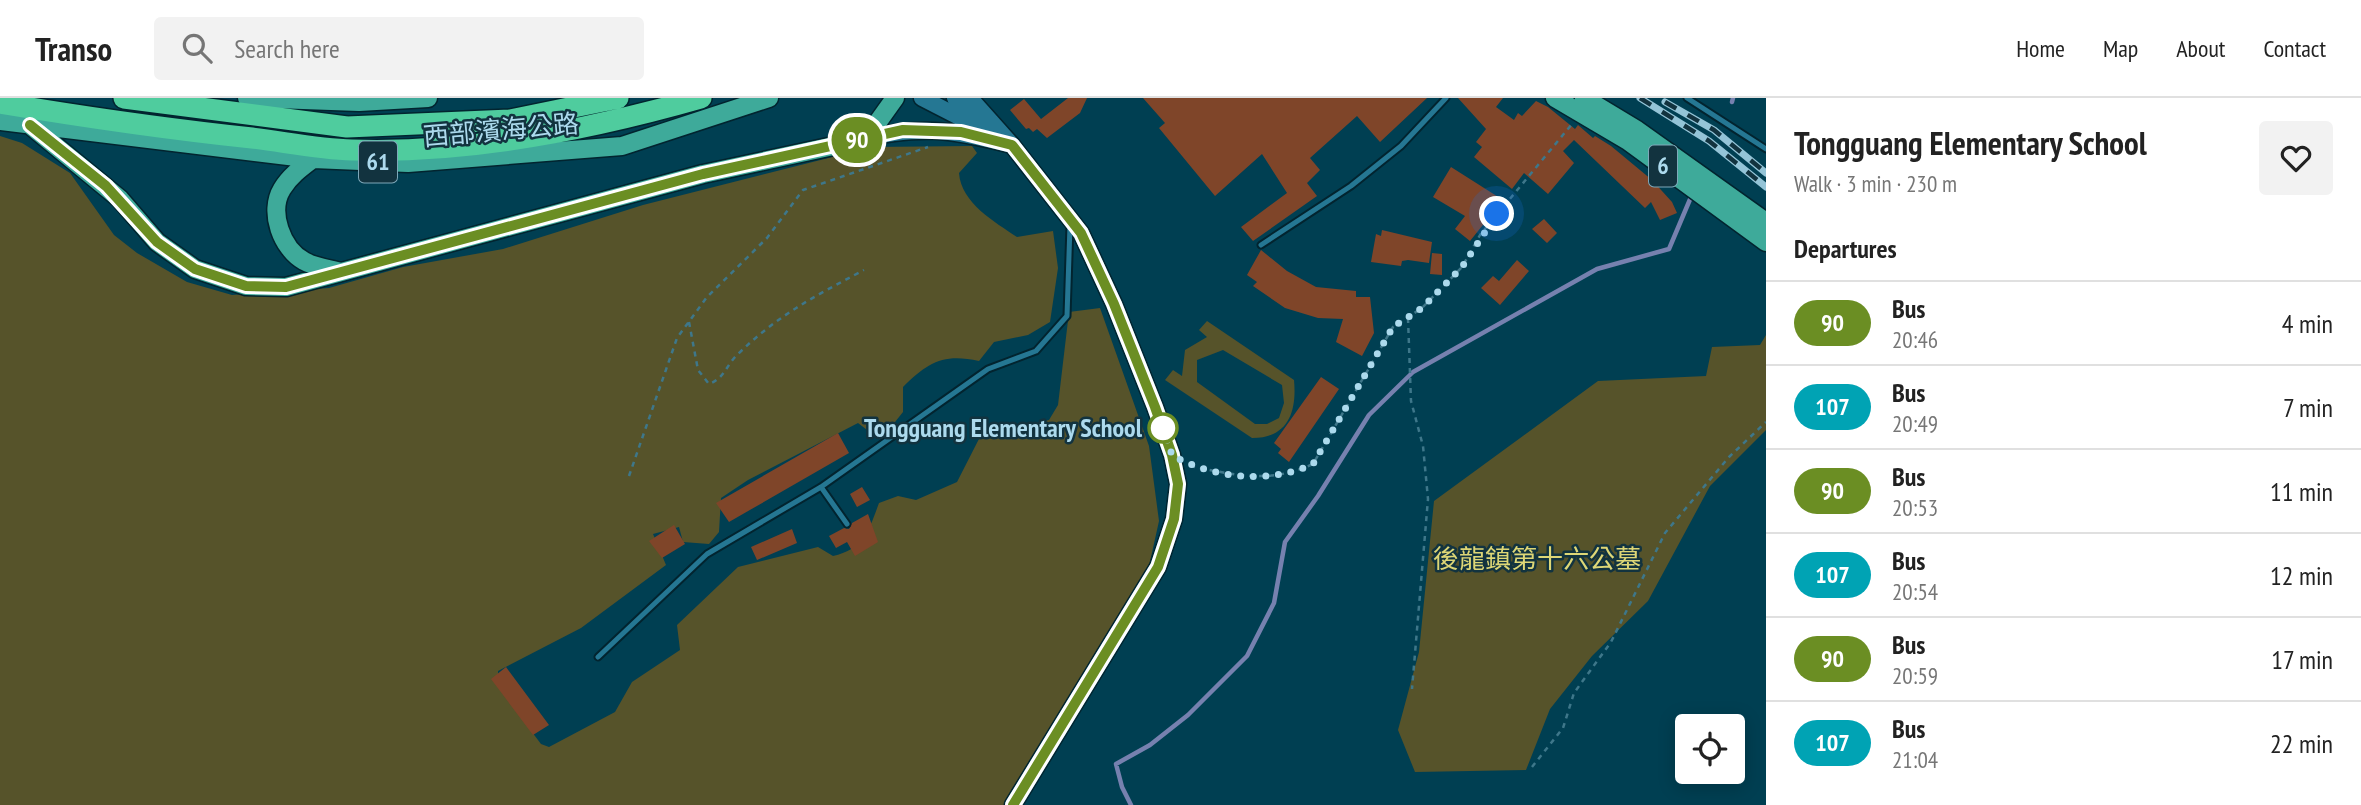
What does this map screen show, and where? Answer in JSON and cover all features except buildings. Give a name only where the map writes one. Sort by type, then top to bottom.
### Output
[{"type":"highway","name":"61","points":[[124,98],[347,127],[510,120],[618,98]]},
{"type":"highway","name":"61","points":[[0,103],[153,127],[351,150],[463,146],[645,114],[701,98]]},
{"type":"main road","name":"西部濱海公路","points":[[247,98],[428,98]]},
{"type":"main road","name":"西部濱海公路","points":[[0,121],[313,159],[408,163],[622,146],[769,98]]},
{"type":"main road","points":[[838,145],[875,126],[895,98]]},
{"type":"main road","points":[[922,98],[1012,145]]},
{"type":"main road","points":[[955,98],[1012,145]]},
{"type":"main road","points":[[970,98],[1012,145],[1081,233],[1114,304],[1172,455],[1178,484],[1174,519],[1158,567],[1013,805]]},
{"type":"main road","name":"6","points":[[1555,98],[1583,106],[1637,130],[1766,222]]},
{"type":"main road","name":"6","points":[[1583,106],[1766,242]]},
{"type":"main road","points":[[30,125],[111,190],[157,242],[195,269],[246,286],[286,287],[703,174],[903,130],[961,132],[1012,145]]},
{"type":"main road","points":[[313,159],[292,176],[280,192],[277,208],[279,232],[290,249],[304,262],[344,273]]},
{"type":"lane","points":[[1261,245],[1351,186],[1401,146],[1446,98]]},
{"type":"lane","points":[[1687,98],[1766,149]]},
{"type":"lane","points":[[598,657],[707,554],[821,487],[988,369],[1036,351],[1067,316],[1070,219]]},
{"type":"lane","points":[[821,487],[847,524]]},
{"type":"path","points":[[1172,455],[1190,466],[1270,478],[1293,473],[1313,464],[1378,348],[1393,327],[1422,308],[1462,267],[1480,235],[1583,106]]},
{"type":"path","points":[[629,476],[677,338],[707,297],[767,238],[803,190],[933,145]]},
{"type":"path","points":[[689,322],[698,370],[709,384],[720,380],[735,357],[787,311],[863,270]]},
{"type":"path","points":[[1408,318],[1411,401],[1423,446],[1428,499],[1412,689]]},
{"type":"path","points":[[1532,767],[1563,728],[1574,693],[1611,642],[1665,533],[1729,457],[1766,422]]},
{"type":"green space","points":[[0,136],[22,143],[70,173],[114,235],[137,253],[187,282],[232,295],[329,288],[403,267],[503,249],[643,205],[872,147],[972,146],[977,153],[959,173],[961,184],[972,202],[1017,237],[1053,231],[1058,268],[1050,322],[1028,335],[994,342],[979,361],[946,359],[920,371],[903,387],[903,412],[887,432],[871,433],[858,423],[748,480],[721,498],[719,532],[709,544],[683,542],[679,527],[653,534],[666,565],[581,628],[498,671],[498,687],[541,744],[549,747],[615,712],[632,682],[680,650],[677,625],[738,567],[818,547],[833,556],[852,549],[864,537],[879,503],[898,496],[916,500],[957,482],[981,435],[1049,420],[1058,405],[1069,312],[1100,308],[1149,446],[1159,521],[1149,566],[1005,805],[0,805]]},
{"type":"green space","points":[[1207,321],[1294,380],[1292,412],[1282,428],[1264,437],[1252,438],[1165,380],[1173,370],[1182,376],[1185,350],[1207,337],[1199,330]],"holes":[[[1223,350],[1282,385],[1284,403],[1279,418],[1267,424],[1255,424],[1197,382],[1197,360]]]},
{"type":"green space","name":"後龍鎮第十六公墓","points":[[1766,335],[1766,430],[1710,486],[1648,601],[1592,656],[1550,709],[1526,770],[1415,772],[1398,730],[1419,652],[1434,501],[1598,381],[1706,376],[1712,347],[1760,345]]},
{"type":"waterway","points":[[1732,102],[1733,98]]},
{"type":"waterway","points":[[1131,805],[1122,787],[1116,764],[1150,745],[1188,715],[1247,656],[1274,603],[1285,542],[1318,496],[1369,415],[1413,372],[1597,269],[1669,249],[1691,197]]},
{"type":"railway","points":[[1640,98],[1709,141],[1766,187]]},
{"type":"railway","points":[[1665,102],[1714,130],[1766,173]]},
{"type":"bus line","name":"90","points":[[30,125],[120,199],[136,222],[157,242],[195,269],[246,286],[286,287],[703,174],[903,130],[961,132],[1012,145],[1081,233],[1114,304],[1155,407],[1172,455],[1178,484],[1174,519],[1158,567],[1013,805]]},
{"type":"place","name":"Tongguang Elementary School","points":[[1163,428]]},
{"type":"route","points":[[1163,428],[1172,455],[1190,466],[1270,478],[1293,473],[1313,464],[1366,374],[1378,348],[1393,327],[1422,308],[1462,267],[1480,235],[1497,214]]}]
